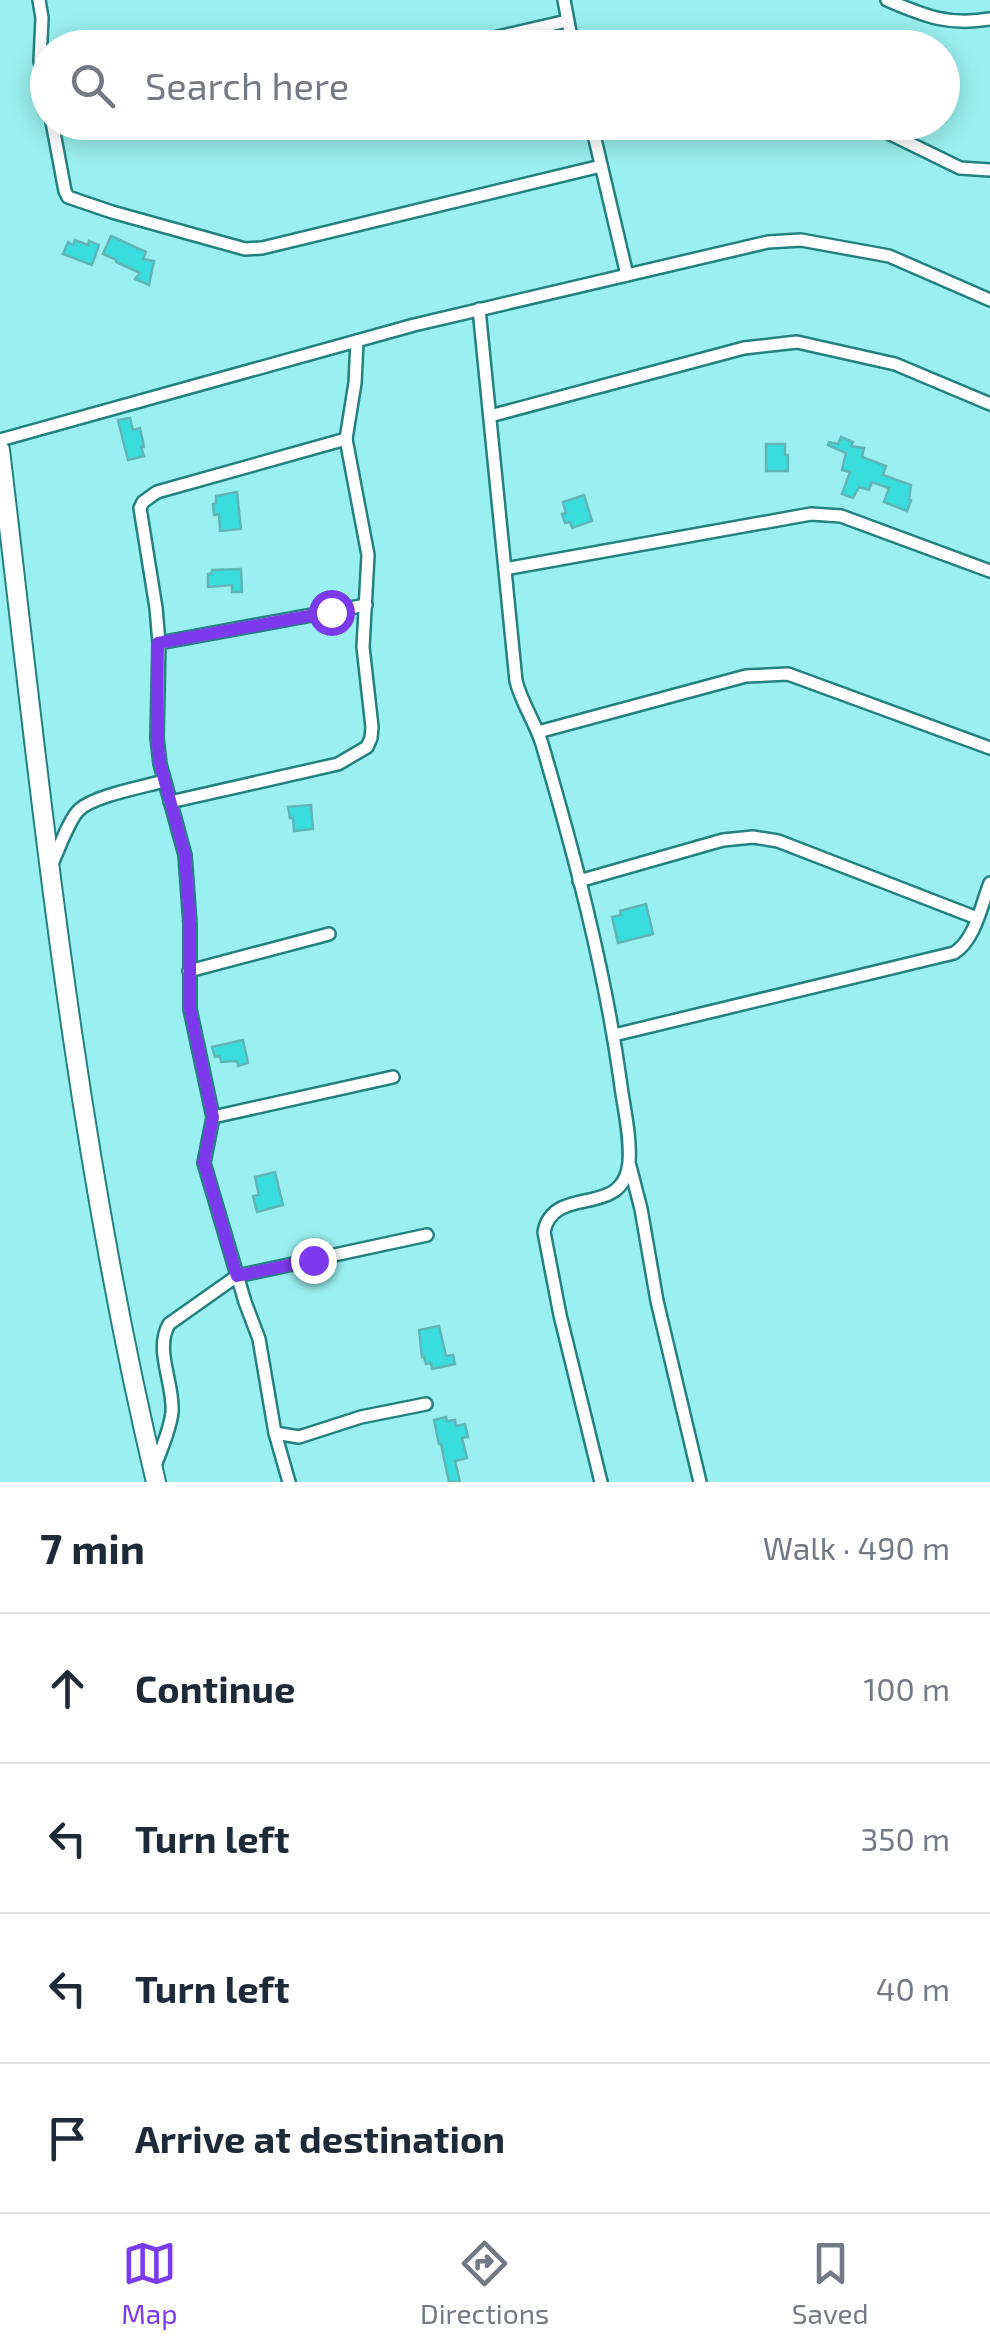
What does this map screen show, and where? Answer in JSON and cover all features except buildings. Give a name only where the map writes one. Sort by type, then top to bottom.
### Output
[{"type":"street","points":[[38,0],[41,30]]},
{"type":"street","points":[[564,0],[569,30]]},
{"type":"street","points":[[887,0],[937,20],[964,23],[990,19]]},
{"type":"street","points":[[528,30],[567,21]]},
{"type":"street","points":[[55,140],[68,197],[245,249],[601,166]]},
{"type":"street","points":[[595,140],[628,275]]},
{"type":"street","points":[[903,140],[960,168],[990,170]]},
{"type":"street","points":[[0,440],[357,341],[768,242],[802,240],[889,256],[990,300]]},
{"type":"street","points":[[479,310],[516,681],[520,698],[538,732],[579,880],[614,1035],[629,1162],[656,1301],[700,1482]]},
{"type":"street","points":[[170,802],[338,764],[367,747],[371,738],[363,646],[368,555],[346,439],[357,341]]},
{"type":"street","points":[[490,416],[744,348],[797,342],[896,364],[990,404]]},
{"type":"street","points":[[289,1482],[274,1433],[259,1340],[204,1162],[213,1117],[189,996],[190,924],[185,855],[164,781],[157,738],[156,608],[140,517],[142,502],[158,492],[346,439]]},
{"type":"street","points":[[0,450],[58,940],[109,1266],[154,1476]]},
{"type":"street","points":[[505,568],[811,514],[842,516],[990,571]]},
{"type":"street","points":[[158,643],[366,605]]},
{"type":"street","points":[[538,732],[746,676],[788,674],[990,748]]},
{"type":"street","points":[[50,869],[80,808],[164,781]]},
{"type":"street","points":[[579,880],[724,840],[753,837],[778,841],[977,918]]},
{"type":"street","points":[[614,1035],[954,953],[963,947],[990,884]]},
{"type":"street","points":[[190,971],[329,934]]},
{"type":"street","points":[[213,1117],[393,1077]]},
{"type":"street","points":[[601,1482],[544,1232],[546,1222],[558,1209],[618,1190],[629,1162]]},
{"type":"street","points":[[154,1476],[172,1413],[164,1348],[164,1332],[169,1324],[237,1276],[427,1235]]},
{"type":"street","points":[[274,1433],[299,1438],[362,1417],[426,1404]]},
{"type":"street","points":[[282,1458],[299,1438]]},
{"type":"route","points":[[313,1260],[237,1276],[207,1174],[204,1155],[214,1124],[190,1009],[185,855],[160,764],[158,643],[331,612]]}]
